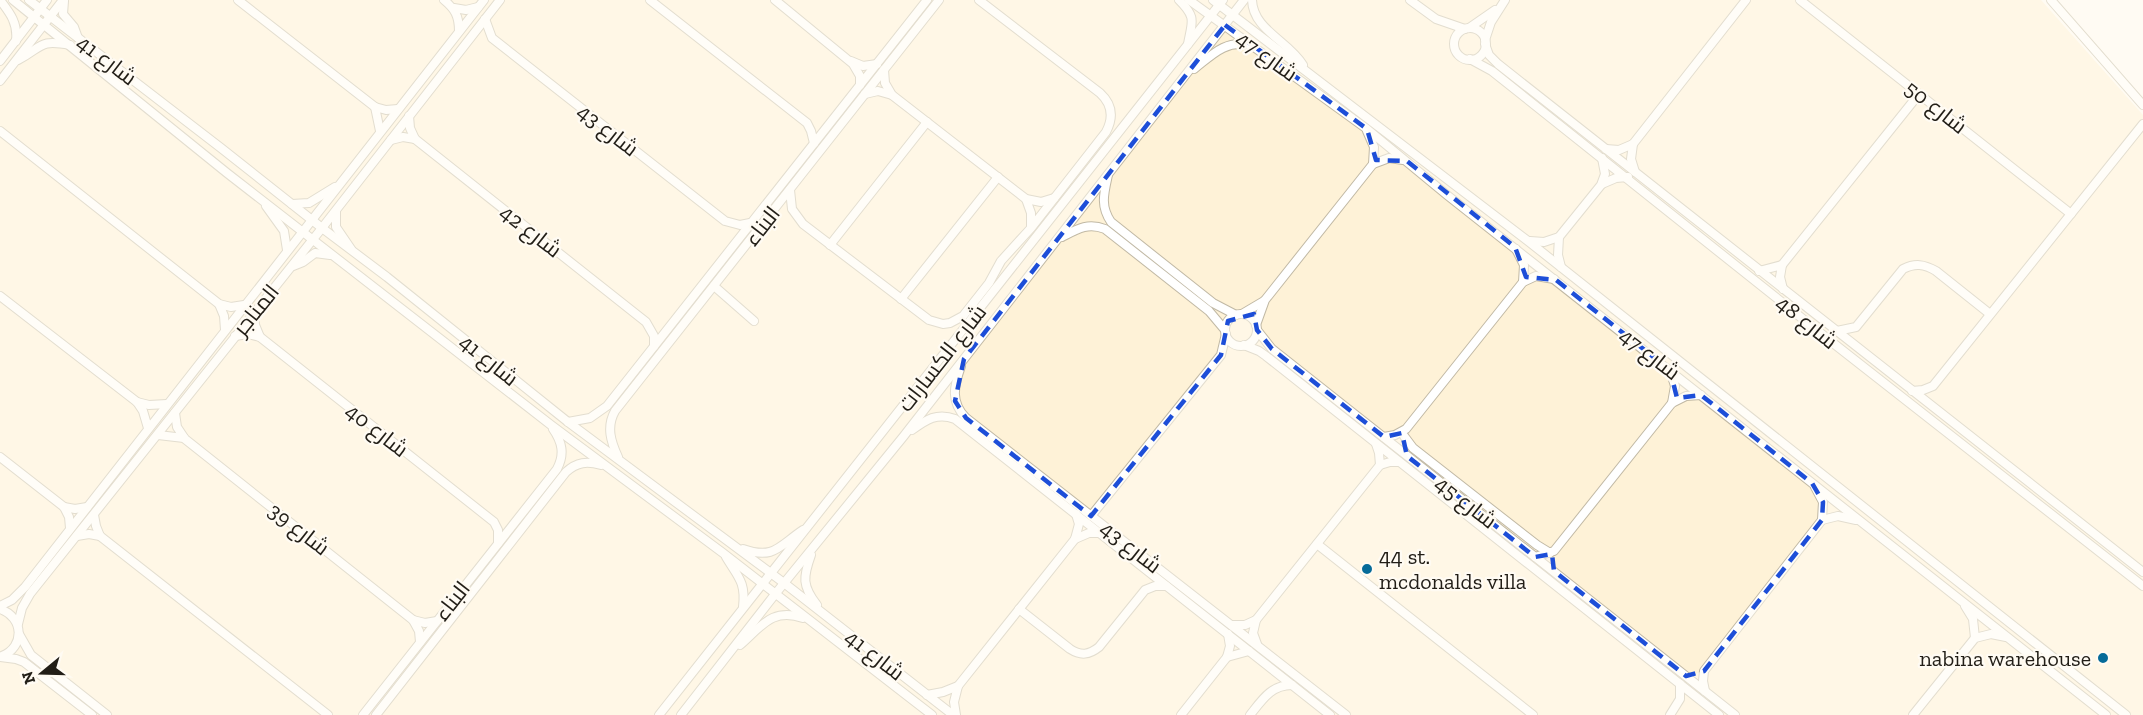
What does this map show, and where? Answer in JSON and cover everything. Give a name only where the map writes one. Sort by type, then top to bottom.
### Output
[{"type":"street","points":[[0,0],[14,19],[16,41]]},
{"type":"street","name":"شارع 41","points":[[13,0],[264,201],[551,425],[776,593],[932,715]]},
{"type":"street","name":"شارع 41","points":[[29,0],[568,422],[771,573],[955,715]]},
{"type":"street","points":[[0,61],[47,0]]},
{"type":"street","points":[[0,81],[63,0]]},
{"type":"street","points":[[63,0],[63,14],[79,39]]},
{"type":"street","points":[[238,0],[375,107],[386,110],[398,109]]},
{"type":"street","points":[[444,0],[454,8],[466,10],[481,3]]},
{"type":"street","name":"المناجر","points":[[18,624],[22,608],[30,594],[322,228],[500,0]]},
{"type":"street","points":[[650,0],[807,123],[814,143]]},
{"type":"street","points":[[775,0],[850,61],[858,72],[860,85]]},
{"type":"street","name":"البناء","points":[[568,422],[590,418],[603,410],[927,0]]},
{"type":"street","name":"البناء","points":[[619,459],[610,437],[612,417],[939,0]]},
{"type":"street","name":"شارع الكسارات","points":[[900,298],[929,320],[943,324],[957,321],[963,316],[993,276],[1001,261],[1106,132],[1111,118],[1111,111],[1100,93],[979,0]]},
{"type":"street","points":[[1179,0],[1192,16],[1188,45]]},
{"type":"street","name":"شارع 47","points":[[1189,0],[1367,129],[2106,715]]},
{"type":"street","name":"شارع الكسارات","points":[[681,715],[964,359],[1244,0]]},
{"type":"street","points":[[1252,0],[1252,9],[1256,18],[1299,58],[1305,69]]},
{"type":"street","points":[[1410,0],[1436,19],[1479,31],[1485,42]]},
{"type":"street","name":"شارع 50","points":[[1800,0],[2070,214]]},
{"type":"street","points":[[2050,0],[2143,105]]},
{"type":"street","points":[[1561,267],[1557,249],[1559,237],[1601,185],[1605,174],[1603,153],[1633,144],[1746,1]]},
{"type":"street","name":"شارع الكسارات","points":[[660,715],[1211,16],[1218,2]]},
{"type":"street","name":"شارع 47","points":[[1218,2],[1528,241],[2126,715]]},
{"type":"street","name":"المناجر","points":[[0,608],[19,594],[481,3]]},
{"type":"street","points":[[1503,3],[1491,22],[1481,54],[1470,59],[1460,56],[1454,46],[1456,35],[1503,3]]},
{"type":"street","points":[[454,8],[459,31]]},
{"type":"street","points":[[485,19],[492,38]]},
{"type":"street","points":[[470,39],[481,36],[492,38]]},
{"type":"street","name":"شارع 43","points":[[492,38],[725,221]]},
{"type":"street","points":[[14,62],[43,44],[52,42],[71,45]]},
{"type":"street","name":"شارع 48","points":[[1485,42],[1490,56],[1498,64],[1603,153]]},
{"type":"street","points":[[1181,79],[1226,45],[1236,43],[1254,46]]},
{"type":"street","name":"شارع 48","points":[[1470,59],[1492,71],[1783,289],[2143,572]]},
{"type":"street","points":[[850,61],[863,66],[877,64]]},
{"type":"street","points":[[885,69],[885,83],[892,95]]},
{"type":"street","points":[[865,94],[878,91],[892,95],[1026,199],[1041,202],[1055,197]]},
{"type":"street","points":[[1783,289],[1780,277],[1782,265],[1919,94]]},
{"type":"street","points":[[375,107],[380,131]]},
{"type":"street","points":[[409,117],[410,128],[415,139]]},
{"type":"street","points":[[830,245],[927,122]]},
{"type":"street","points":[[807,123],[829,124]]},
{"type":"street","points":[[1934,408],[1931,397],[1933,386],[2143,124]]},
{"type":"street","points":[[1367,129],[1374,147],[1373,164]]},
{"type":"street","points":[[0,131],[219,304],[231,307],[244,305]]},
{"type":"street","points":[[390,140],[402,137],[415,139]]},
{"type":"street","name":"شارع 42","points":[[415,139],[646,322],[670,326]]},
{"type":"street","points":[[1601,185],[1616,178],[1631,175],[1633,144]]},
{"type":"street","points":[[1091,516],[1221,355],[1253,340],[1265,300],[1373,164],[1389,158],[1407,161]]},
{"type":"street","points":[[1109,172],[1103,200],[1111,222],[1213,303],[1252,319],[1256,328]]},
{"type":"street","name":"شارع 48","points":[[1631,175],[1842,350],[2143,586]]},
{"type":"street","points":[[790,190],[792,209],[796,218],[900,298],[998,177]]},
{"type":"street","name":"المناجر","points":[[291,203],[309,203],[337,186]]},
{"type":"street","points":[[1026,199],[1031,213],[1030,228]]},
{"type":"street","points":[[264,201],[284,231],[287,250]]},
{"type":"street","points":[[337,209],[336,227],[352,251]]},
{"type":"street","points":[[725,221],[740,225],[750,223]]},
{"type":"street","points":[[725,221],[732,234],[733,244]]},
{"type":"street","points":[[1058,239],[1083,226],[1098,226],[1105,229],[1209,311],[1226,332],[1230,341],[1242,345]]},
{"type":"street","points":[[1528,241],[1544,242],[1559,237]]},
{"type":"street","points":[[1515,247],[1524,265],[1523,282]]},
{"type":"street","points":[[291,266],[303,262],[315,253],[321,252],[335,256]]},
{"type":"street","points":[[993,276],[1017,262]]},
{"type":"street","name":"شارع 48","points":[[1857,347],[1856,327],[1903,269],[1911,265],[1920,264],[1936,271],[1990,314]]},
{"type":"street","points":[[1759,271],[1782,265]]},
{"type":"street","points":[[1384,437],[1405,432],[1523,282],[1536,276],[1556,279]]},
{"type":"street","points":[[714,286],[754,321]]},
{"type":"street","points":[[0,296],[137,402],[143,411],[148,428]]},
{"type":"street","points":[[1221,355],[1228,321],[1265,300]]},
{"type":"street","points":[[219,304],[224,316],[225,330]]},
{"type":"street","points":[[254,312],[255,325],[260,337]]},
{"type":"street","points":[[646,322],[654,336],[654,346]]},
{"type":"street","name":"شارع 48","points":[[1837,331],[1856,327]]},
{"type":"street","name":"شارع 45","points":[[1256,328],[1272,349],[1735,715]]},
{"type":"street","points":[[235,336],[248,334],[260,337]]},
{"type":"street","name":"شارع 40","points":[[260,337],[494,522]]},
{"type":"street","name":"شارع 45","points":[[1242,345],[1252,347],[1266,356],[1719,715]]},
{"type":"street","name":"شارع 43","points":[[964,359],[954,388],[955,401],[962,413],[1346,715]]},
{"type":"street","points":[[1670,370],[1675,386],[1672,403]]},
{"type":"street","points":[[1912,391],[1933,386]]},
{"type":"street","points":[[1536,557],[1552,552],[1672,403],[1686,396],[1701,395]]},
{"type":"street","points":[[137,402],[149,405],[167,404]]},
{"type":"street","points":[[175,413],[177,427],[185,439]]},
{"type":"street","name":"شارع 43","points":[[903,436],[927,419],[934,417],[955,419],[1330,715]]},
{"type":"street","name":"البناء","points":[[363,715],[557,469],[561,461],[561,442],[551,425]]},
{"type":"street","points":[[1405,432],[1407,456]]},
{"type":"street","points":[[1405,432],[1413,448],[1537,545],[1552,552]]},
{"type":"street","points":[[158,435],[185,439]]},
{"type":"street","name":"شارع 39","points":[[185,439],[413,620]]},
{"type":"street","points":[[1375,442],[1380,453],[1380,465]]},
{"type":"street","points":[[0,457],[64,507],[69,517],[70,528]]},
{"type":"street","name":"البناء","points":[[376,715],[566,472],[577,464],[587,462],[608,467]]},
{"type":"street","points":[[1258,645],[1253,633],[1256,620],[1380,465],[1390,462],[1401,463]]},
{"type":"street","points":[[1705,691],[1704,671],[1822,520],[1823,502],[1812,483]]},
{"type":"street","points":[[64,507],[75,509],[87,507]]},
{"type":"street","points":[[955,715],[954,702],[958,686],[1076,539],[1079,529],[1076,514]]},
{"type":"street","points":[[94,515],[100,536]]},
{"type":"street","points":[[1822,520],[1838,516],[1861,521]]},
{"type":"street","points":[[498,543],[499,534],[494,522],[508,522],[517,519]]},
{"type":"street","points":[[734,547],[758,554],[770,553],[812,524]]},
{"type":"street","points":[[1076,539],[1089,533],[1100,533]]},
{"type":"street","points":[[77,536],[89,534],[100,536],[328,715]]},
{"type":"street","points":[[1317,544],[1533,715]]},
{"type":"street","points":[[813,549],[806,569],[805,584],[827,618]]},
{"type":"street","points":[[1552,552],[1554,571]]},
{"type":"street","points":[[723,553],[742,581],[743,607]]},
{"type":"street","points":[[1143,568],[1146,579],[1145,590]]},
{"type":"street","points":[[1019,609],[1070,649],[1085,654],[1099,647],[1145,590],[1155,586],[1166,586]]},
{"type":"street","points":[[1963,602],[1973,619],[1975,638]]},
{"type":"street","points":[[0,608],[12,616],[18,624],[19,634],[15,647],[8,654],[0,657]]},
{"type":"street","points":[[729,654],[769,619],[777,615],[794,615],[810,621]]},
{"type":"street","points":[[413,620],[425,623],[437,621]]},
{"type":"street","points":[[413,620],[419,631],[419,643]]},
{"type":"street","points":[[1232,625],[1245,625],[1256,620]]},
{"type":"street","points":[[19,634],[31,654],[107,715]]},
{"type":"street","points":[[1181,715],[1227,657],[1230,646],[1228,634]]},
{"type":"street","points":[[1913,715],[1975,638],[1991,634],[2010,639]]},
{"type":"street","points":[[1227,657],[1249,651]]},
{"type":"street","points":[[0,657],[24,662],[92,715]]},
{"type":"street","points":[[1686,676],[1704,671]]},
{"type":"street","points":[[1670,715],[1678,704],[1681,694],[1680,684]]},
{"type":"street","points":[[1250,715],[1270,691],[1284,685],[1292,685]]},
{"type":"street","points":[[927,695],[958,686]]},
{"type":"street","points":[[1678,704],[1699,699]]},
{"type":"street","points":[[920,706],[922,715]]},
{"type":"highlighted area","points":[[1225,25],[1367,129],[1376,160],[1407,161],[1515,247],[1526,277],[1556,280],[1670,370],[1677,398],[1701,395],[1812,483],[1823,502],[1822,520],[1704,671],[1686,676],[1554,571],[1552,554],[1535,557],[1407,456],[1402,433],[1384,437],[1272,349],[1257,330],[1254,314],[1228,321],[1221,355],[1091,516],[966,418],[955,401],[964,359]]},
{"type":"shaded area","points":[[0,0],[2041,0],[2143,115],[2143,715],[0,715]]},
{"type":"place","name":"44 st. mcdonalds villa","points":[[1367,569]]},
{"type":"place","name":"nabina warehouse","points":[[2103,658]]}]
